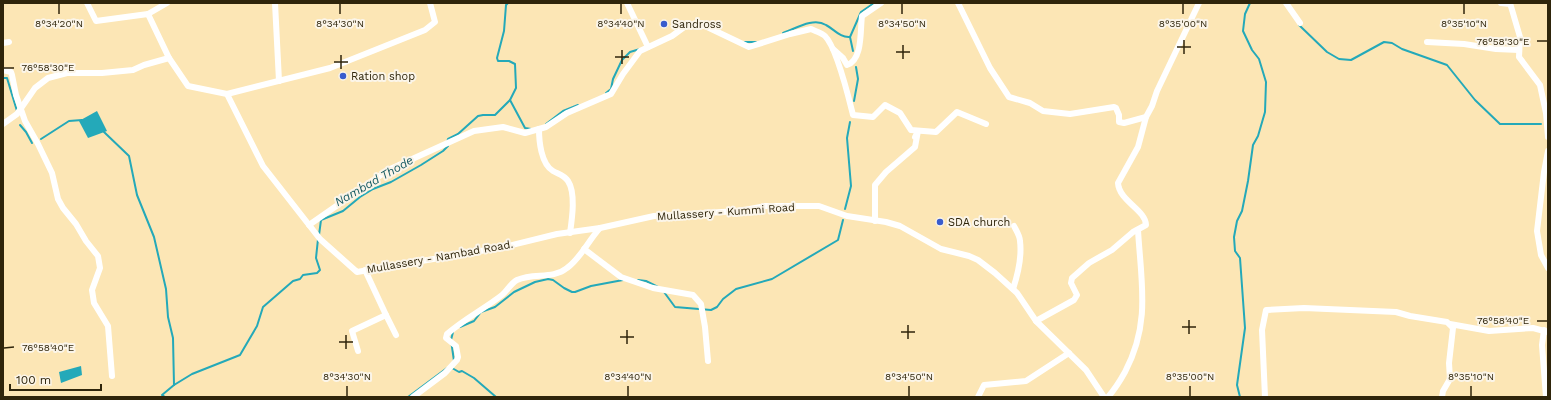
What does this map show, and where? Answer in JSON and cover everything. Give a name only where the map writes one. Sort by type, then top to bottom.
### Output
[{"type":"street","points":[[87,3],[96,22],[148,14],[167,3]]},
{"type":"street","points":[[275,3],[279,81]]},
{"type":"street","points":[[148,14],[169,58],[188,86],[227,94],[330,68],[425,30],[435,22],[430,3]]},
{"type":"street","points":[[627,3],[648,47]]},
{"type":"street","points":[[832,48],[843,58],[847,65],[853,62],[861,44],[860,31],[862,16],[881,3]]},
{"type":"street","points":[[958,3],[990,68],[1009,97],[1030,103],[1042,111],[1070,114],[1114,107],[1119,115],[1119,122],[1124,124],[1146,116]]},
{"type":"street","points":[[1036,321],[1074,300],[1077,295],[1071,283],[1072,278],[1089,263],[1112,250],[1129,234],[1146,225],[1146,222],[1139,212],[1125,198],[1119,188],[1118,183],[1138,147],[1146,116],[1199,3]]},
{"type":"street","points":[[1286,3],[1300,23]]},
{"type":"street","points":[[1501,3],[1510,3],[1520,37],[1518,50],[1519,57],[1540,85],[1546,114],[1548,136]]},
{"type":"street","points":[[309,225],[388,170],[474,131],[503,127],[525,133],[546,127],[567,113],[612,94],[623,74],[640,51],[672,36],[687,25],[705,26],[749,47],[811,29],[825,36],[832,48],[846,89],[853,116],[873,117],[886,105],[900,113],[911,130],[936,132],[957,112],[986,124]]},
{"type":"street","points":[[1427,42],[1464,44],[1496,49],[1518,50]]},
{"type":"street","points":[[3,124],[18,114],[35,88],[48,78],[67,73],[102,73],[134,70],[144,65],[169,58]]},
{"type":"street","points":[[3,70],[11,72],[20,110],[35,137],[52,174],[58,200],[98,256],[100,268],[92,290],[94,303],[108,326],[112,376]]},
{"type":"street","name":"Mullassery - Nambad Road.","points":[[227,94],[263,166],[320,239],[357,272],[504,247],[557,234],[600,228]]},
{"type":"street","points":[[539,129],[539,139],[545,164],[552,171],[564,176],[570,184],[573,220],[570,232]]},
{"type":"street","points":[[915,137],[918,131]]},
{"type":"street","points":[[875,221],[875,185],[886,172],[915,147],[918,131]]},
{"type":"street","points":[[1548,151],[1538,226],[1541,255],[1548,268]]},
{"type":"street","name":"Mullassery - Kummi Road","points":[[600,228],[654,216],[739,211],[765,206],[819,206],[847,216],[900,226],[941,249],[969,256],[978,260],[995,273],[1013,289],[1036,321],[1086,370],[1104,397]]},
{"type":"street","points":[[1013,289],[1018,273],[1020,253],[1020,239],[1014,226]]},
{"type":"street","points":[[413,397],[420,394],[425,388],[445,373],[457,360],[457,350],[446,338],[447,334],[467,318],[503,294],[516,281],[531,276],[546,276],[567,269],[600,228]]},
{"type":"street","points":[[1108,397],[1115,390],[1133,357],[1138,338],[1143,310],[1142,262],[1138,230]]},
{"type":"street","points":[[584,249],[621,277],[653,288],[693,295],[701,304],[708,361]]},
{"type":"street","points":[[365,270],[396,335]]},
{"type":"street","points":[[1265,397],[1262,330],[1266,310],[1304,308],[1396,312],[1489,331],[1523,328],[1546,331],[1542,345],[1546,375],[1546,397]]},
{"type":"street","points":[[358,351],[352,331],[386,315]]},
{"type":"street","points":[[1442,397],[1443,391],[1450,379],[1449,363],[1453,328],[1450,324]]},
{"type":"street","points":[[978,397],[984,385],[1026,381],[1069,353]]},
{"type":"water","points":[[97,111],[107,131],[88,138],[79,121]]},
{"type":"water","points":[[81,366],[82,375],[61,383],[59,372]]},
{"type":"waterway","points":[[508,3],[506,5],[504,31],[497,58],[498,61],[509,61],[515,64],[516,88],[510,100]]},
{"type":"waterway","name":"Nambad Thode","points":[[783,33],[804,24],[815,22],[826,25],[843,36],[850,37],[861,12],[874,3]]},
{"type":"waterway","points":[[1240,397],[1237,385],[1245,328],[1240,258],[1235,251],[1234,237],[1237,221],[1242,211],[1253,145],[1258,136],[1265,112],[1266,82],[1259,59],[1252,50],[1243,31],[1245,14],[1250,3]]},
{"type":"waterway","points":[[1299,25],[1327,52],[1339,59],[1351,60],[1384,42],[1392,43],[1402,49],[1447,65],[1475,100],[1500,124],[1541,124]]},
{"type":"waterway","points":[[850,37],[853,51]]},
{"type":"waterway","name":"Nambad Thode","points":[[744,42],[756,42]]},
{"type":"waterway","name":"Nambad Thode","points":[[606,93],[611,89],[613,79],[622,60],[630,52],[640,49]]},
{"type":"waterway","points":[[854,101],[858,79],[856,67]]},
{"type":"waterway","points":[[3,78],[7,78],[17,111]]},
{"type":"waterway","name":"Nambad Thode","points":[[447,142],[448,139],[458,134],[478,116],[495,115],[510,100],[525,128],[531,129]]},
{"type":"waterway","name":"Nambad Thode","points":[[546,124],[563,111],[578,105]]},
{"type":"waterway","points":[[41,139],[69,121],[82,120]]},
{"type":"waterway","points":[[845,209],[851,186],[847,138],[850,122]]},
{"type":"waterway","points":[[20,125],[32,143]]},
{"type":"waterway","points":[[104,132],[129,156],[137,195],[154,237],[166,289],[168,317],[173,338],[174,385]]},
{"type":"waterway","name":"Nambad Thode","points":[[319,235],[321,220],[343,211],[360,197],[421,165],[443,151],[448,146]]},
{"type":"waterway","points":[[664,292],[675,307],[711,310],[717,307],[723,299],[736,289],[772,279],[838,240],[843,220]]},
{"type":"waterway","name":"Nambad Thode","points":[[165,397],[162,395],[174,385],[192,374],[240,355],[257,326],[263,307],[293,281],[300,279],[303,275],[317,273],[320,270],[316,258],[318,239]]},
{"type":"waterway","points":[[460,327],[474,321],[481,312],[495,307],[514,292],[535,282],[548,279],[553,280],[564,288],[575,292],[591,286],[623,280]]},
{"type":"waterway","points":[[638,280],[646,281],[658,287]]},
{"type":"waterway","points":[[453,332],[451,340],[454,361]]},
{"type":"waterway","points":[[408,397],[447,368]]},
{"type":"waterway","points":[[452,368],[459,372],[462,371],[474,378],[496,397]]},
{"type":"place","name":"Sandross","points":[[664,24]]},
{"type":"place","name":"Ration shop","points":[[343,76]]},
{"type":"place","name":"SDA church","points":[[940,222]]}]
